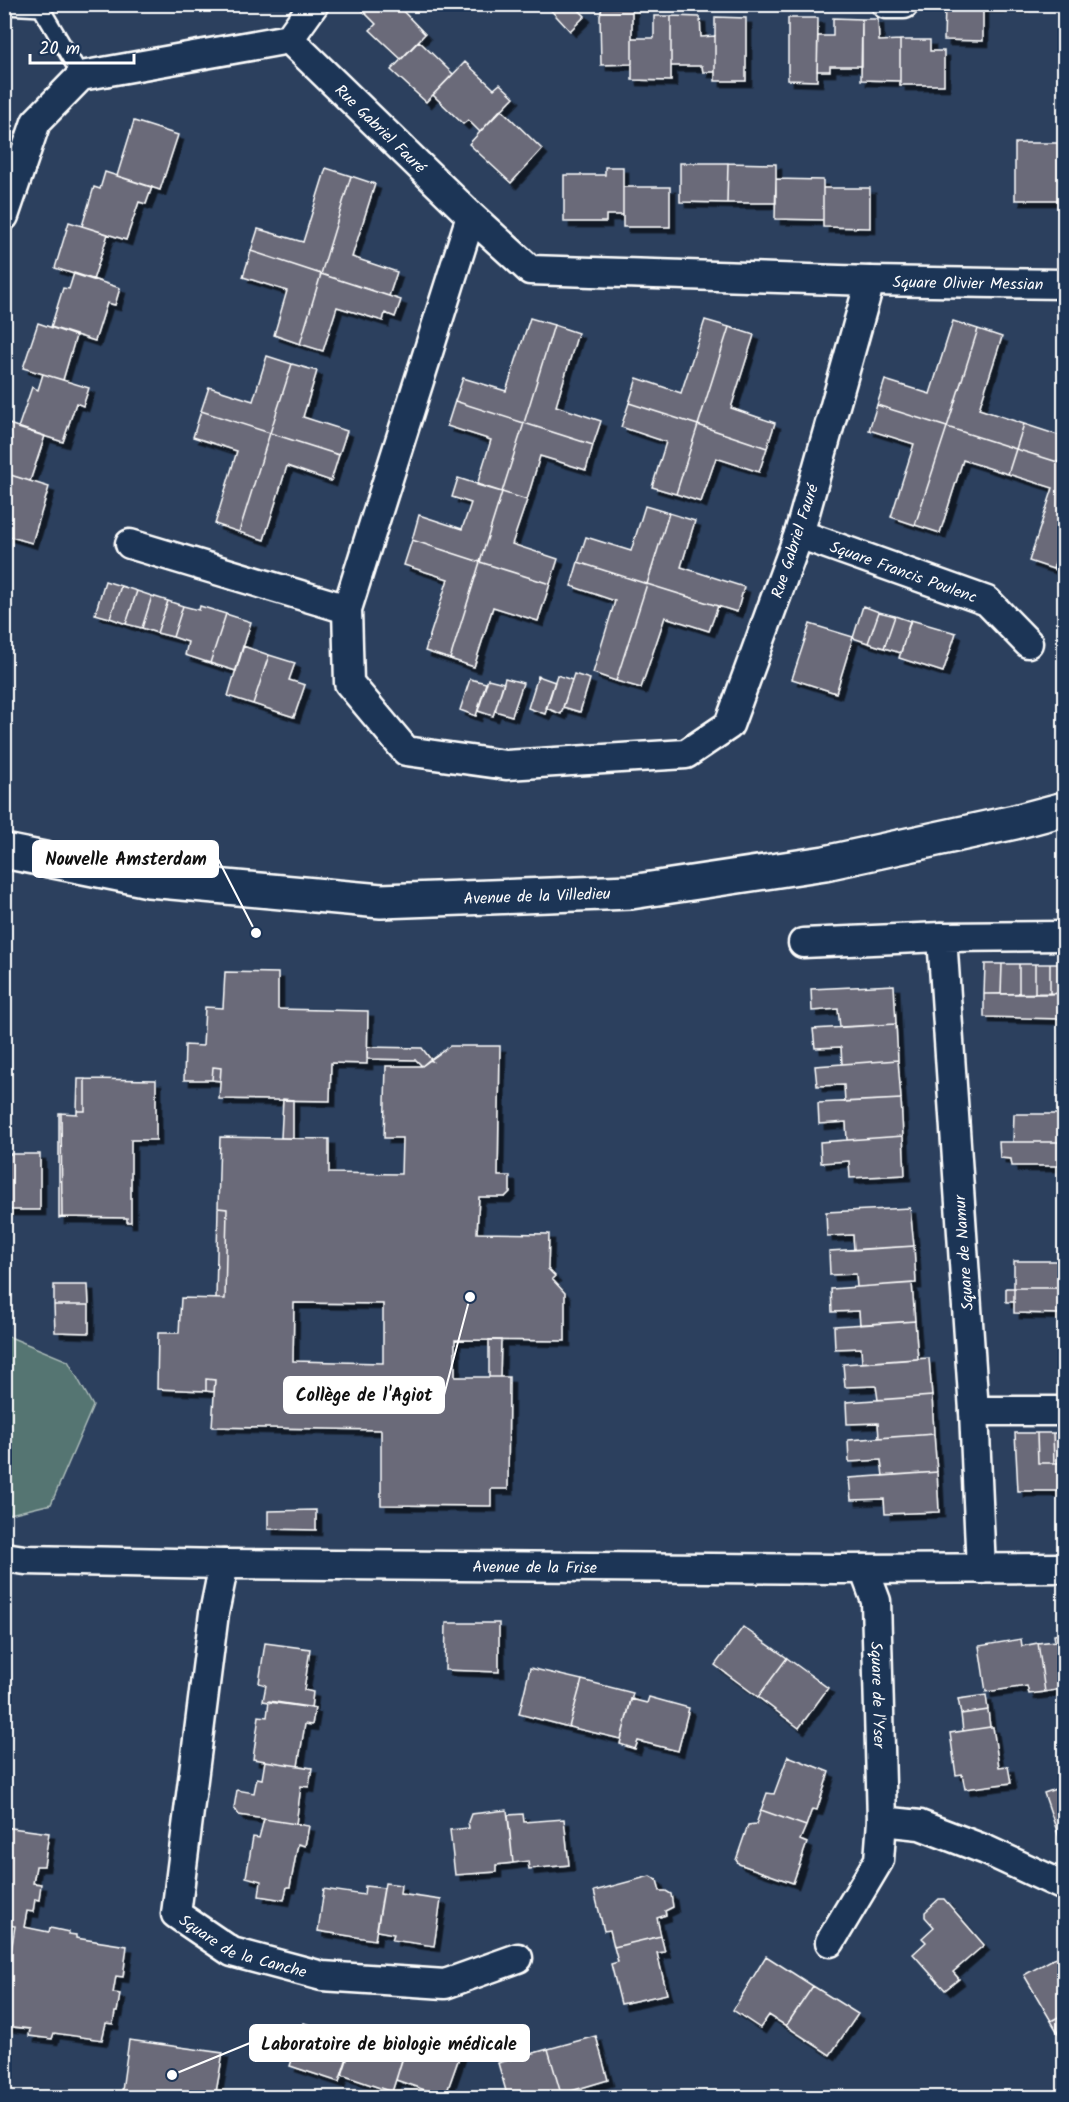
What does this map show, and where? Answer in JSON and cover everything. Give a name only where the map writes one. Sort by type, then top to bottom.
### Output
[{"type":"street","points":[[4,216],[36,122],[81,76],[289,39],[314,4]]},
{"type":"street","points":[[886,4],[904,4]]},
{"type":"street","name":"Rue Gabriel Fauré","points":[[289,39],[471,216],[530,270],[870,281],[800,534],[729,725],[686,754],[507,765],[406,751],[349,683],[346,609],[471,216]]},
{"type":"street","name":"Square Olivier Messian","points":[[870,281],[1065,284]]},
{"type":"street","name":"Square Francis Poulenc","points":[[800,534],[987,601],[1028,643]]},
{"type":"street","points":[[130,544],[346,609]]},
{"type":"street","name":"Avenue de la Villedieu","points":[[4,851],[149,880],[381,901],[631,892],[825,863],[1016,822],[1065,809]]},
{"type":"street","points":[[803,944],[942,937],[1065,936]]},
{"type":"street","name":"Square de Namur","points":[[942,937],[974,1411],[981,1569]]},
{"type":"street","points":[[974,1411],[1065,1411]]},
{"type":"street","name":"Avenue de la Frise","points":[[4,1557],[25,1560],[224,1564],[864,1569],[1065,1568]]},
{"type":"street","name":"Square de la Canche","points":[[224,1564],[214,1613],[176,1914],[232,1953],[322,1976],[445,1984],[518,1958]]},
{"type":"street","name":"Square de l'Yser","points":[[830,1942],[879,1860],[882,1821],[876,1601],[864,1569]]},
{"type":"street","points":[[882,1821],[920,1825],[986,1850],[1065,1886]]},
{"type":"lane","points":[[4,6],[41,8],[81,76]]},
{"type":"green space","points":[[5,1335],[68,1361],[93,1406],[51,1504],[10,1514],[4,1512]]},
{"type":"building","points":[[356,4],[396,4],[425,34],[401,59],[370,30],[376,24]]},
{"type":"building","points":[[545,4],[577,4],[575,6],[585,16],[570,31]]},
{"type":"building","points":[[945,4],[983,4],[983,41],[944,40]]},
{"type":"building","points":[[983,4],[1023,4],[1023,7],[983,7]]},
{"type":"building","points":[[602,7],[632,8],[632,64],[601,65],[600,16]]},
{"type":"building","points":[[654,16],[671,16],[671,81],[632,80],[632,38],[654,38]]},
{"type":"building","points":[[671,16],[700,17],[701,37],[715,36],[715,72],[703,72],[702,66],[671,66]]},
{"type":"building","points":[[715,17],[746,18],[746,81],[715,81]]},
{"type":"building","points":[[788,18],[818,18],[817,81],[788,80]]},
{"type":"building","points":[[833,18],[862,19],[862,66],[830,66],[830,71],[817,71],[818,36],[833,36]]},
{"type":"building","points":[[862,19],[878,19],[879,41],[900,40],[900,81],[861,80]]},
{"type":"building","points":[[900,40],[930,40],[930,51],[944,51],[944,85],[900,85]]},
{"type":"building","points":[[419,41],[453,74],[426,102],[391,70]]},
{"type":"building","points":[[465,62],[494,89],[500,84],[514,97],[480,132],[468,120],[463,124],[433,95]]},
{"type":"building","points":[[501,109],[542,149],[511,183],[469,144]]},
{"type":"building","points":[[134,121],[178,135],[160,190],[117,176]]},
{"type":"building","points":[[1015,143],[1064,143],[1064,211],[1059,211],[1059,200],[1015,200]]},
{"type":"building","points":[[680,163],[728,163],[727,203],[680,202]]},
{"type":"building","points":[[728,163],[776,164],[776,203],[727,203]]},
{"type":"building","points":[[605,167],[623,167],[623,215],[606,215],[606,222],[564,222],[564,175],[605,175]]},
{"type":"building","points":[[326,168],[351,176],[321,274],[251,251],[258,229],[303,242]]},
{"type":"building","points":[[105,172],[152,187],[146,204],[139,202],[126,240],[82,226],[94,187],[100,189]]},
{"type":"building","points":[[351,176],[375,184],[352,257],[397,272],[389,296],[321,274]]},
{"type":"building","points":[[776,179],[823,180],[823,220],[775,219]]},
{"type":"building","points":[[623,187],[670,187],[670,227],[623,227]]},
{"type":"building","points":[[823,188],[870,188],[870,228],[823,227]]},
{"type":"building","points":[[69,222],[108,234],[93,280],[55,268]]},
{"type":"building","points":[[251,251],[321,274],[300,344],[274,335],[287,291],[243,277]]},
{"type":"building","points":[[74,273],[120,288],[115,305],[107,303],[95,341],[51,327],[63,288],[69,289]]},
{"type":"building","points":[[321,274],[401,300],[395,317],[385,313],[383,321],[337,307],[323,351],[300,344]]},
{"type":"building","points":[[530,318],[554,325],[524,423],[455,401],[463,378],[506,391]]},
{"type":"building","points":[[705,320],[729,327],[698,425],[629,403],[637,378],[681,393]]},
{"type":"building","points":[[953,321],[978,329],[947,427],[877,405],[885,380],[930,394]]},
{"type":"building","points":[[38,323],[76,336],[63,380],[23,368]]},
{"type":"building","points":[[554,325],[578,333],[556,406],[601,421],[593,445],[524,423]]},
{"type":"building","points":[[729,327],[754,335],[731,408],[775,423],[767,448],[698,425]]},
{"type":"building","points":[[978,329],[1002,337],[979,409],[1024,424],[1016,449],[947,427]]},
{"type":"building","points":[[267,356],[292,364],[270,433],[201,411],[209,387],[253,401]]},
{"type":"building","points":[[292,364],[317,371],[303,417],[347,431],[339,455],[270,433]]},
{"type":"building","points":[[43,374],[89,388],[83,406],[76,403],[63,442],[18,428],[32,387],[38,390]]},
{"type":"building","points":[[455,401],[524,423],[502,492],[477,485],[491,440],[447,426]]},
{"type":"building","points":[[629,403],[698,425],[676,494],[652,487],[666,442],[621,427]]},
{"type":"building","points":[[877,405],[947,427],[915,525],[891,517],[914,444],[869,430]]},
{"type":"building","points":[[201,411],[270,433],[239,532],[215,524],[237,451],[193,437]]},
{"type":"building","points":[[6,423],[45,436],[30,481],[4,473]]},
{"type":"building","points":[[524,423],[593,445],[586,470],[540,456],[527,500],[502,492]]},
{"type":"building","points":[[1024,424],[1064,437],[1064,464],[1016,449]]},
{"type":"building","points":[[698,425],[767,448],[759,472],[716,458],[701,502],[676,494]]},
{"type":"building","points":[[947,427],[1016,449],[1008,474],[963,460],[940,533],[915,525]]},
{"type":"building","points":[[270,433],[339,455],[331,481],[287,466],[264,540],[239,532]]},
{"type":"building","points":[[1016,449],[1064,464],[1064,534],[1053,569],[1029,561],[1053,488],[1008,474]]},
{"type":"building","points":[[4,473],[49,487],[32,543],[4,535]]},
{"type":"building","points":[[458,478],[502,492],[480,562],[412,540],[419,515],[462,529],[471,503],[452,497]]},
{"type":"building","points":[[502,492],[527,500],[512,544],[558,559],[550,584],[480,562]]},
{"type":"building","points":[[645,506],[669,513],[647,584],[578,562],[586,537],[631,551]]},
{"type":"building","points":[[669,513],[695,521],[681,567],[744,587],[737,612],[647,584]]},
{"type":"building","points":[[1064,534],[1064,572],[1053,569]]},
{"type":"building","points":[[412,540],[480,562],[450,659],[425,651],[448,579],[404,565]]},
{"type":"building","points":[[480,562],[550,584],[538,621],[493,607],[474,667],[450,659]]},
{"type":"building","points":[[578,562],[647,584],[616,681],[593,673],[615,601],[571,586]]},
{"type":"building","points":[[105,581],[121,586],[110,618],[95,614]]},
{"type":"building","points":[[647,584],[718,606],[709,631],[665,617],[641,688],[616,681]]},
{"type":"building","points":[[121,586],[137,591],[126,624],[110,618]]},
{"type":"building","points":[[137,591],[152,596],[142,628],[126,624]]},
{"type":"building","points":[[152,596],[168,601],[157,633],[142,628]]},
{"type":"building","points":[[168,601],[183,606],[173,637],[157,633]]},
{"type":"building","points":[[183,606],[199,610],[200,606],[226,614],[210,663],[185,655],[188,642],[173,637]]},
{"type":"building","points":[[863,606],[879,612],[868,643],[853,638]]},
{"type":"building","points":[[879,612],[895,616],[884,648],[868,643]]},
{"type":"building","points":[[226,614],[251,622],[236,671],[210,663]]},
{"type":"building","points":[[895,616],[910,621],[901,653],[884,648]]},
{"type":"building","points":[[911,620],[956,633],[943,672],[899,658]]},
{"type":"building","points":[[810,624],[853,637],[836,693],[792,679]]},
{"type":"building","points":[[243,646],[269,655],[253,704],[228,696]]},
{"type":"building","points":[[269,655],[295,663],[289,680],[305,685],[294,717],[253,704]]},
{"type":"building","points":[[574,674],[590,679],[580,712],[563,707]]},
{"type":"building","points":[[557,675],[572,680],[561,714],[546,708]]},
{"type":"building","points":[[538,676],[555,682],[545,714],[528,708]]},
{"type":"building","points":[[505,678],[523,683],[512,716],[495,711]]},
{"type":"building","points":[[470,679],[486,683],[476,716],[460,710]]},
{"type":"building","points":[[488,679],[504,683],[493,716],[478,711]]},
{"type":"building","points":[[985,964],[1002,964],[1001,994],[984,994]]},
{"type":"building","points":[[1002,964],[1019,964],[1019,994],[1001,994]]},
{"type":"building","points":[[1019,964],[1035,964],[1035,994],[1019,994]]},
{"type":"building","points":[[1035,964],[1050,964],[1050,994],[1035,994]]},
{"type":"building","points":[[1050,964],[1064,964],[1064,993],[1050,994]]},
{"type":"building","points":[[225,972],[278,973],[278,1009],[368,1011],[367,1064],[331,1063],[330,1101],[219,1099],[221,1068],[213,1067],[212,1080],[184,1080],[185,1045],[203,1046],[205,1007],[223,1008]]},
{"type":"building","points":[[894,985],[896,1024],[840,1027],[838,1009],[812,1011],[811,989]]},
{"type":"building","points":[[1064,993],[1064,1067],[1060,1067],[1061,1019],[984,1017],[984,994]]},
{"type":"building","points":[[896,1024],[898,1060],[842,1064],[841,1047],[815,1048],[813,1029]]},
{"type":"building","points":[[450,1046],[500,1046],[498,1176],[510,1176],[510,1192],[505,1197],[479,1197],[477,1233],[549,1234],[548,1269],[555,1276],[552,1279],[565,1293],[565,1341],[455,1340],[455,1377],[509,1377],[508,1489],[491,1489],[491,1506],[381,1505],[381,1430],[212,1427],[215,1380],[206,1379],[206,1391],[157,1389],[158,1333],[179,1333],[181,1298],[225,1299],[227,1209],[218,1208],[220,1137],[329,1139],[329,1173],[401,1174],[402,1138],[384,1138],[386,1066],[422,1066]],"holes":[[[294,1303],[383,1304],[383,1363],[293,1361]]]},
{"type":"building","points":[[367,1047],[422,1048],[432,1061],[429,1060],[422,1066],[416,1060],[367,1059]]},
{"type":"building","points":[[898,1060],[901,1099],[845,1102],[844,1085],[817,1086],[815,1066]]},
{"type":"building","points":[[213,1067],[221,1068],[220,1081],[212,1080]]},
{"type":"building","points":[[1060,1067],[1064,1067],[1064,1142],[1013,1142],[1014,1114],[1060,1114]]},
{"type":"building","points":[[4,1069],[6,1069],[5,1125],[4,1125]]},
{"type":"building","points":[[78,1079],[85,1079],[85,1111],[77,1111]]},
{"type":"building","points":[[85,1079],[156,1080],[156,1140],[131,1140],[131,1222],[127,1222],[127,1218],[62,1217],[61,1113],[77,1114],[77,1111],[85,1111]]},
{"type":"building","points":[[283,1099],[293,1100],[293,1138],[281,1138]]},
{"type":"building","points":[[901,1099],[903,1136],[847,1140],[846,1122],[819,1124],[818,1103]]},
{"type":"building","points":[[59,1113],[61,1113],[62,1217],[59,1218]]},
{"type":"building","points":[[903,1136],[905,1175],[850,1178],[849,1161],[821,1163],[820,1142]]},
{"type":"building","points":[[999,1142],[1064,1142],[1064,1215],[1059,1215],[1059,1166],[1012,1166],[1011,1159],[1000,1158]]},
{"type":"building","points":[[4,1154],[40,1154],[40,1210],[4,1210]]},
{"type":"building","points":[[218,1208],[227,1209],[225,1299],[216,1299]]},
{"type":"building","points":[[910,1208],[914,1246],[854,1250],[853,1235],[827,1236],[826,1212]]},
{"type":"building","points":[[1059,1215],[1064,1215],[1064,1288],[1014,1288],[1014,1261],[1059,1261]]},
{"type":"building","points":[[914,1246],[916,1283],[857,1287],[856,1274],[830,1275],[829,1251]]},
{"type":"building","points":[[912,1283],[915,1321],[860,1325],[859,1311],[832,1312],[831,1289]]},
{"type":"building","points":[[54,1285],[88,1285],[89,1305],[54,1305]]},
{"type":"building","points":[[1006,1288],[1014,1288],[1014,1302],[1006,1302]]},
{"type":"building","points":[[1014,1288],[1064,1288],[1064,1391],[1060,1391],[1059,1314],[1014,1313]]},
{"type":"building","points":[[54,1305],[89,1305],[89,1333],[55,1332]]},
{"type":"building","points":[[915,1321],[918,1359],[862,1363],[861,1348],[835,1349],[834,1326]]},
{"type":"building","points":[[489,1340],[501,1340],[500,1377],[489,1377]]},
{"type":"building","points":[[929,1358],[932,1396],[878,1400],[876,1386],[845,1387],[843,1364]]},
{"type":"building","points":[[206,1379],[215,1380],[214,1392],[206,1391]]},
{"type":"building","points":[[932,1396],[934,1434],[879,1438],[878,1423],[847,1424],[846,1402]]},
{"type":"building","points":[[1015,1433],[1037,1433],[1038,1463],[1064,1463],[1064,1491],[1018,1491]]},
{"type":"building","points":[[1037,1433],[1053,1433],[1054,1463],[1038,1463]]},
{"type":"building","points":[[1053,1433],[1064,1433],[1064,1463],[1054,1463]]},
{"type":"building","points":[[934,1434],[937,1472],[883,1476],[881,1460],[849,1462],[848,1440]]},
{"type":"building","points":[[937,1472],[939,1512],[885,1514],[884,1499],[851,1500],[849,1478]]},
{"type":"building","points":[[316,1510],[316,1530],[268,1529],[268,1511]]},
{"type":"building","points":[[446,1623],[499,1623],[499,1672],[445,1670]]},
{"type":"building","points":[[743,1627],[787,1658],[758,1697],[715,1665]]},
{"type":"building","points":[[1064,1633],[1062,1689],[1045,1692],[1038,1643],[1055,1641],[1054,1635]]},
{"type":"building","points":[[1021,1639],[1022,1646],[1038,1643],[1045,1692],[1029,1694],[1027,1686],[986,1692],[979,1646]]},
{"type":"building","points":[[265,1643],[310,1649],[304,1690],[313,1692],[311,1708],[263,1701],[266,1685],[259,1683]]},
{"type":"building","points":[[787,1658],[828,1688],[799,1728],[758,1697]]},
{"type":"building","points":[[530,1668],[582,1680],[569,1727],[519,1714]]},
{"type":"building","points":[[582,1680],[633,1693],[621,1739],[569,1727]]},
{"type":"building","points":[[986,1695],[988,1710],[961,1714],[958,1699]]},
{"type":"building","points":[[649,1697],[689,1708],[678,1751],[638,1741],[635,1749],[620,1744],[631,1699],[647,1703]]},
{"type":"building","points":[[269,1701],[315,1708],[312,1725],[305,1724],[298,1766],[253,1759],[259,1716],[267,1717]]},
{"type":"building","points":[[988,1710],[990,1727],[963,1731],[961,1714]]},
{"type":"building","points":[[993,1727],[999,1767],[1008,1766],[1011,1783],[965,1789],[962,1774],[956,1775],[950,1733]]},
{"type":"building","points":[[788,1756],[829,1772],[817,1810],[812,1809],[806,1826],[761,1810],[767,1793],[774,1794]]},
{"type":"building","points":[[265,1761],[312,1768],[309,1787],[301,1786],[296,1824],[239,1815],[234,1808],[237,1790],[254,1793],[257,1778],[262,1779]]},
{"type":"building","points":[[1064,1786],[1064,1835],[1059,1837],[1044,1793]]},
{"type":"building","points":[[507,1810],[513,1863],[496,1865],[496,1872],[455,1875],[450,1830],[469,1828],[468,1822],[471,1814]]},
{"type":"building","points":[[761,1810],[806,1826],[800,1840],[807,1843],[793,1883],[739,1864],[736,1860],[748,1825],[756,1824]]},
{"type":"building","points":[[523,1814],[524,1822],[564,1819],[569,1865],[529,1869],[528,1861],[513,1863],[508,1815]]},
{"type":"building","points":[[264,1819],[309,1826],[305,1846],[298,1844],[290,1887],[287,1887],[284,1900],[259,1896],[261,1881],[246,1877],[253,1837],[259,1838]]},
{"type":"building","points":[[4,1827],[49,1833],[44,1866],[36,1866],[33,1883],[41,1884],[39,1900],[35,1899],[33,1912],[27,1911],[24,1927],[49,1932],[50,1928],[69,1932],[68,1934],[76,1935],[76,1938],[127,1946],[123,1977],[116,1976],[113,1993],[120,1994],[117,2012],[115,2012],[113,2024],[106,2023],[102,2040],[54,2033],[52,2039],[29,2036],[30,2029],[4,2026],[4,1958],[10,1959],[15,1926],[4,1924]]},
{"type":"building","points":[[650,1876],[657,1880],[660,1891],[671,1894],[673,1907],[665,1911],[666,1915],[657,1918],[661,1936],[614,1947],[610,1930],[604,1931],[594,1891]]},
{"type":"building","points":[[385,1883],[401,1885],[400,1894],[441,1900],[434,1946],[392,1940],[394,1934],[377,1931]]},
{"type":"building","points":[[365,1886],[384,1888],[375,1940],[318,1931],[324,1889],[364,1895]]},
{"type":"building","points":[[939,1899],[944,1899],[984,1945],[953,1972],[959,1979],[945,1990],[913,1954],[926,1942],[922,1938],[934,1927],[925,1917],[925,1912]]},
{"type":"building","points":[[661,1936],[665,1952],[657,1953],[667,1994],[621,2004],[611,1964],[618,1962],[614,1947]]},
{"type":"building","points":[[1064,1953],[1064,2014],[1051,2021],[1024,1975]]},
{"type":"building","points":[[766,1956],[813,1986],[786,2026],[769,2015],[760,2028],[733,2010]]},
{"type":"building","points":[[813,1986],[858,2014],[830,2055],[786,2026]]},
{"type":"building","points":[[1064,2014],[1064,2043],[1051,2021]]},
{"type":"building","points":[[304,2023],[353,2039],[339,2082],[290,2066]]},
{"type":"building","points":[[356,2032],[406,2048],[392,2092],[342,2075]]},
{"type":"building","points":[[409,2036],[461,2052],[445,2097],[396,2080]]},
{"type":"building","points":[[596,2036],[608,2080],[561,2094],[548,2049]]},
{"type":"building","points":[[129,2040],[223,2053],[215,2098],[121,2098]]},
{"type":"building","points":[[548,2049],[561,2094],[549,2098],[508,2098],[498,2063]]},
{"type":"place","name":"Nouvelle Amsterdam","points":[[256,933]]},
{"type":"place","name":"Collège de l'Agiot","points":[[470,1297]]},
{"type":"place","name":"Laboratoire de biologie médicale","points":[[172,2075]]}]
